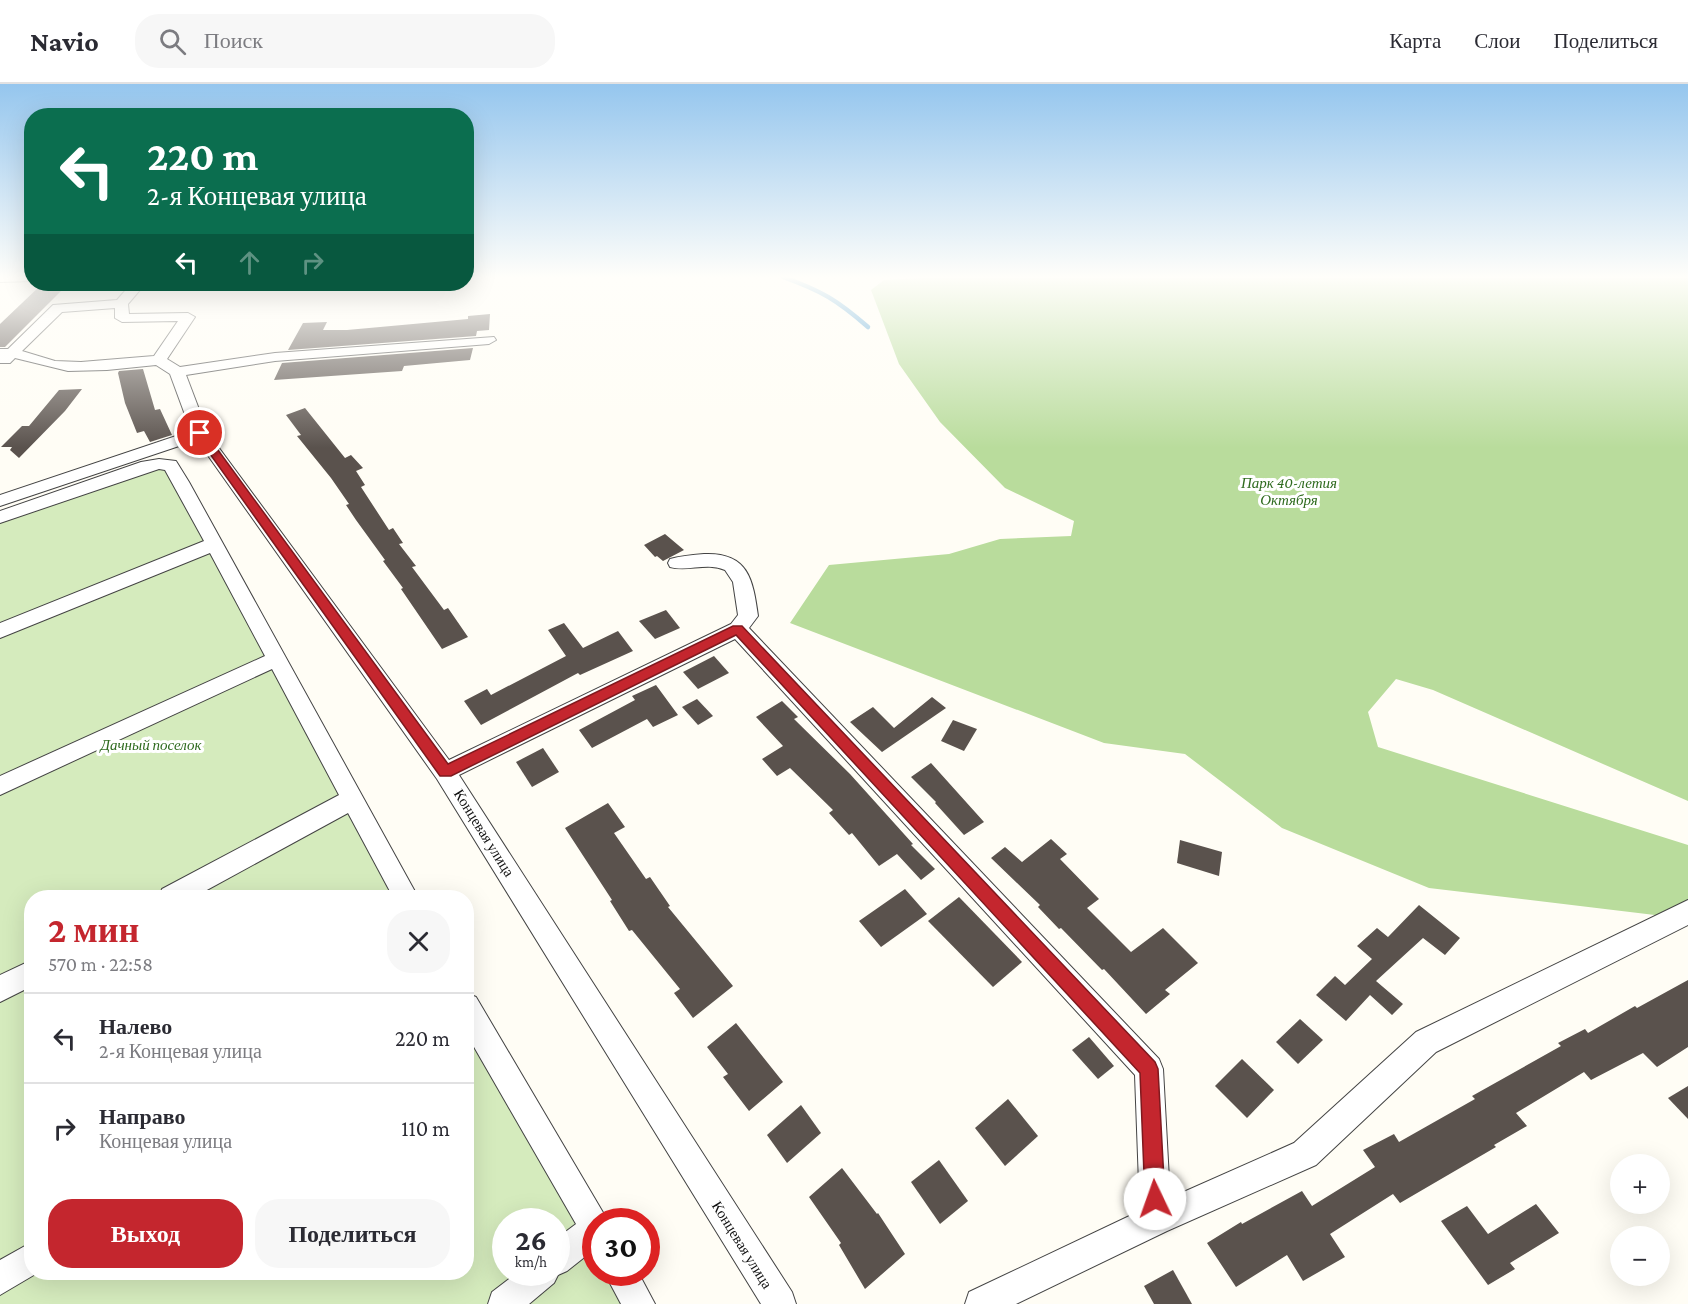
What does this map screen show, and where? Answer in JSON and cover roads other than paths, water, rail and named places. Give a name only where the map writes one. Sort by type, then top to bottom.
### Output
[{"type":"street","points":[[0,364],[6,353],[28,334]]},
{"type":"street","points":[[168,366],[181,334]]},
{"type":"street","points":[[6,353],[54,364],[93,368],[168,366],[489,340]]},
{"type":"street","name":"Концевая улица","points":[[168,366],[200,433],[445,772],[780,1304]]},
{"type":"street","points":[[0,501],[200,433]]},
{"type":"street","points":[[0,517],[159,464],[170,465],[182,482],[402,890]]},
{"type":"street","points":[[0,631],[214,544]]},
{"type":"street","points":[[445,772],[738,629],[748,616],[745,584],[737,569],[726,562],[710,559],[677,564]]},
{"type":"street","points":[[738,629],[1149,1069],[1156,1220]]},
{"type":"street","points":[[0,786],[276,659]]},
{"type":"street","points":[[184,890],[353,799]]},
{"type":"street","points":[[981,1304],[1156,1220],[1305,1154],[1426,1042],[1688,912]]},
{"type":"street","points":[[0,989],[24,976]]},
{"type":"street","points":[[474,1020],[583,1208]]},
{"type":"street","points":[[570,1249],[582,1239]]},
{"type":"street","points":[[0,1279],[24,1263]]},
{"type":"street","points":[[504,1304],[526,1286]]},
{"type":"street","points":[[629,1286],[639,1304]]},
{"type":"park label","name":"Парк 40-летия Октября","points":[[1289,492]]},
{"type":"park label","name":"Дачный поселок","points":[[151,745]]}]
